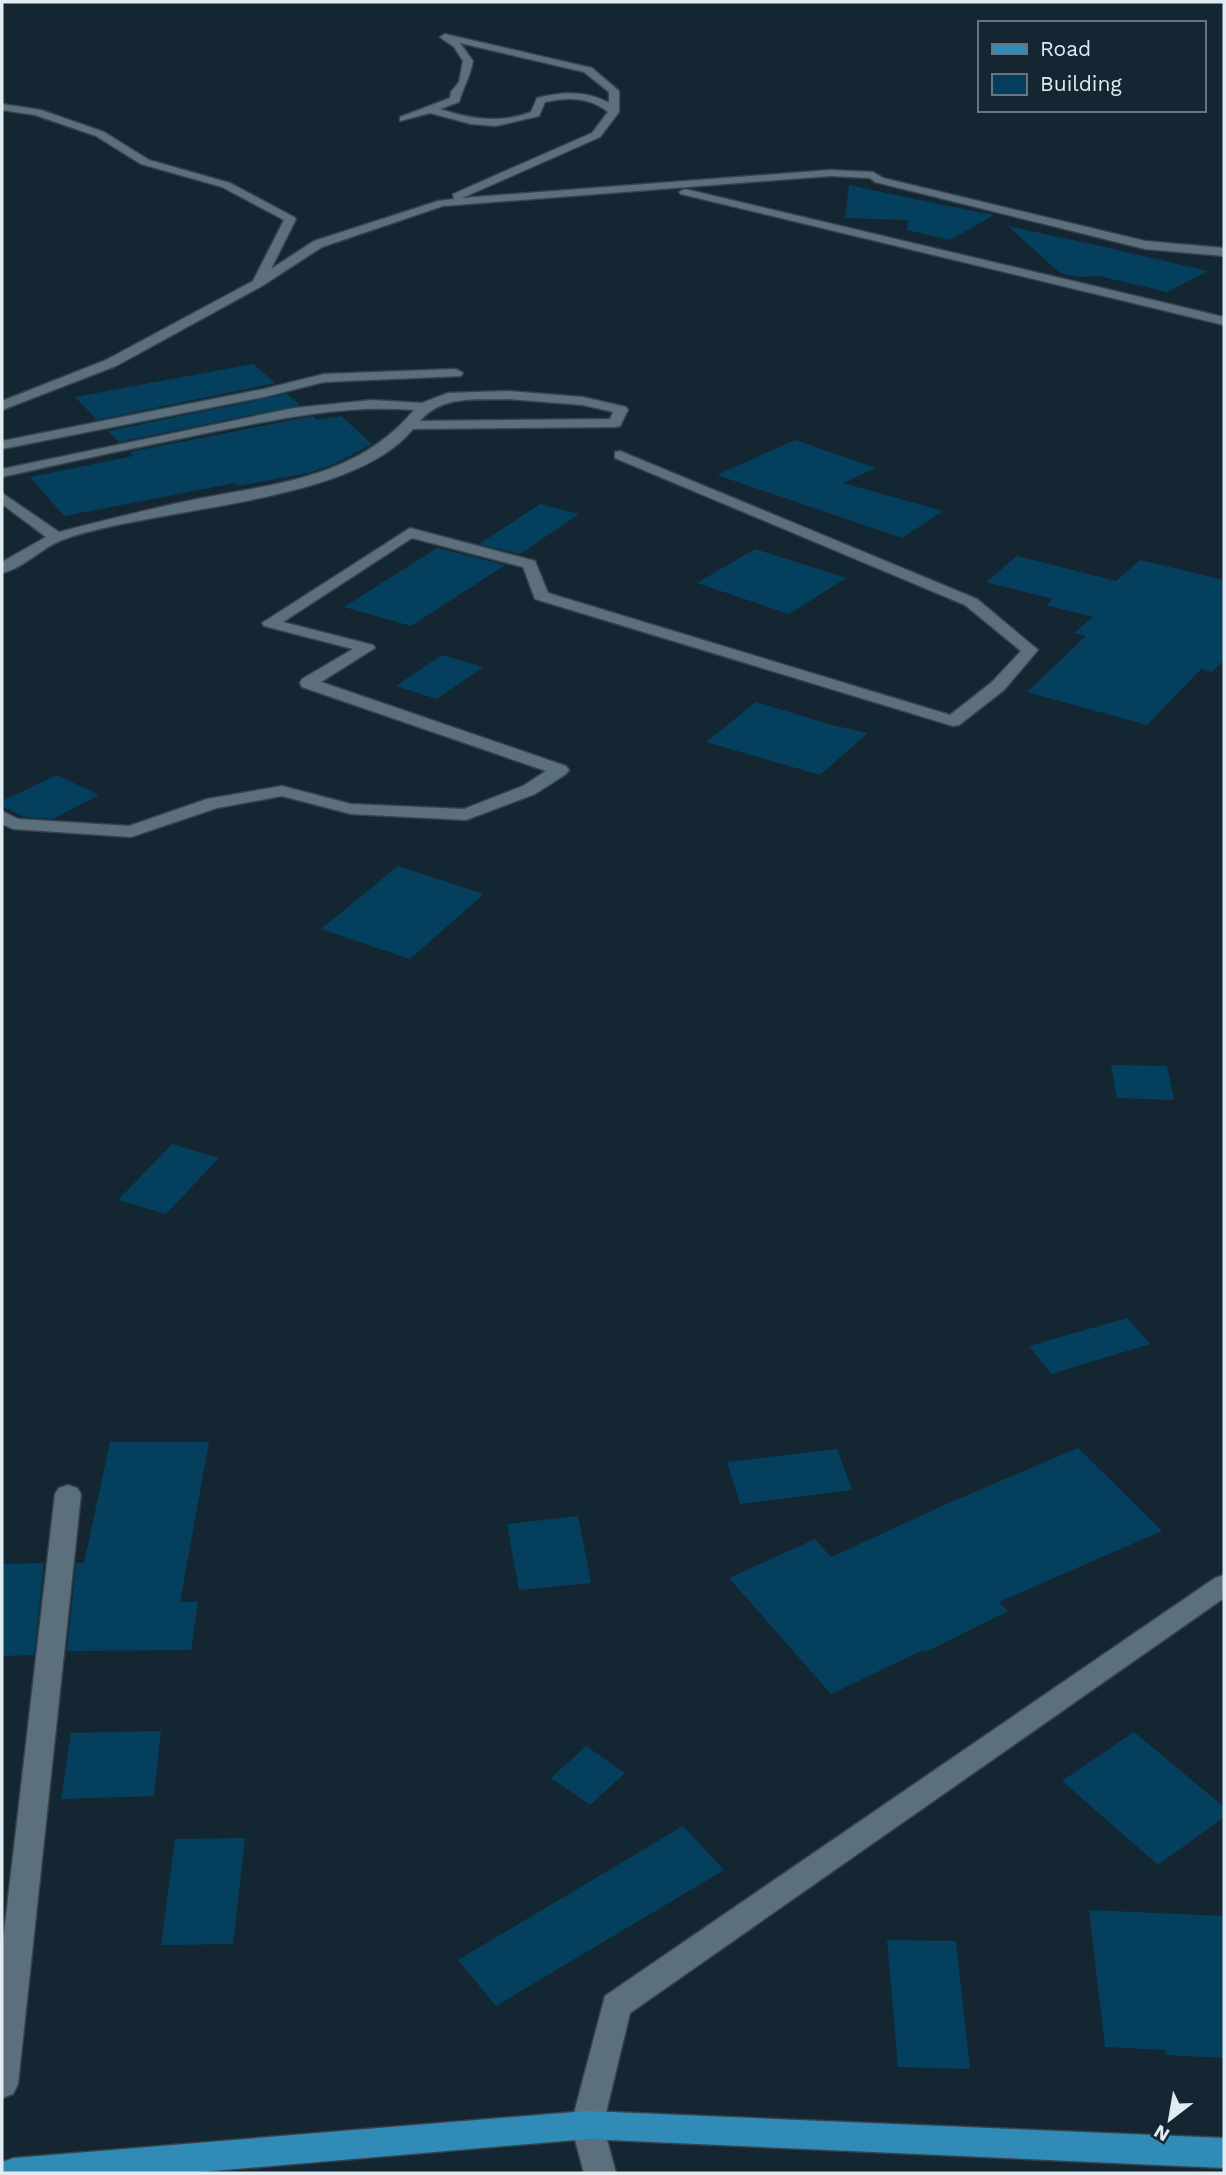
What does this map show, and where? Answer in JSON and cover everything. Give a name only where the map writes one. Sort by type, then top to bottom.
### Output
[{"type":"main road","points":[[14,2173],[587,2125],[1224,2153]]},
{"type":"street","points":[[2,407],[111,363],[258,283],[318,244],[442,203],[597,135],[614,112],[614,91],[588,70],[445,37],[457,45],[468,61],[464,82],[455,100],[404,119]]},
{"type":"street","points":[[432,110],[479,123],[522,121],[536,114],[541,100],[556,96],[603,101],[614,112]]},
{"type":"street","points":[[2,107],[37,112],[100,134],[145,162],[226,185],[290,219],[258,283]]},
{"type":"street","points":[[442,203],[830,173],[873,175],[879,180],[1145,245],[1224,252]]},
{"type":"street","points":[[663,186],[1224,321]]},
{"type":"street","points":[[2,445],[264,393],[324,378],[456,373]]},
{"type":"street","points":[[2,568],[56,537],[179,507],[298,486],[360,462],[402,434],[409,425],[424,407],[448,397],[507,394],[583,401],[621,410],[615,424],[409,425]]},
{"type":"street","points":[[2,473],[300,410],[388,403],[424,407]]},
{"type":"street","points":[[2,816],[13,824],[131,832],[213,803],[282,791],[351,808],[466,815],[529,790],[559,770],[308,683],[367,648],[271,623],[410,533],[530,564],[541,596],[953,721],[998,686],[1030,650],[971,602],[620,455]]},
{"type":"street","points":[[2,497],[56,537]]},
{"type":"street","points":[[2,2084],[68,1494]]},
{"type":"street","points":[[600,2173],[587,2125],[616,2005],[1224,1585]]},
{"type":"building","points":[[849,185],[994,215],[950,240],[907,230],[908,220],[845,218]]},
{"type":"building","points":[[1008,226],[1208,271],[1167,292],[1099,276],[1079,277],[1060,273]]},
{"type":"building","points":[[253,364],[275,383],[97,420],[75,397]]},
{"type":"building","points":[[287,394],[300,405],[119,442],[108,431]]},
{"type":"building","points":[[313,416],[317,420],[341,416],[372,444],[334,464],[309,473],[238,486],[235,483],[64,516],[30,477],[133,456],[129,452]]},
{"type":"building","points":[[795,440],[876,468],[843,483],[943,511],[902,538],[717,475]]},
{"type":"building","points":[[540,504],[579,514],[520,554],[479,544]]},
{"type":"building","points":[[437,548],[505,565],[411,626],[344,607]]},
{"type":"building","points":[[755,549],[846,578],[789,614],[697,583]]},
{"type":"building","points":[[1017,556],[1116,581],[1140,560],[1224,580],[1224,660],[1212,672],[1201,669],[1147,725],[1027,692],[1086,636],[1074,633],[1093,617],[1046,605],[1053,599],[986,582]]},
{"type":"building","points":[[442,655],[483,667],[437,699],[396,686]]},
{"type":"building","points":[[756,702],[868,733],[820,775],[706,742]]},
{"type":"building","points":[[57,775],[99,795],[53,819],[24,817],[2,806],[2,801]]},
{"type":"building","points":[[398,866],[484,894],[410,959],[321,929]]},
{"type":"building","points":[[1111,1065],[1167,1066],[1174,1100],[1117,1098]]},
{"type":"building","points":[[172,1144],[219,1158],[166,1214],[118,1200]]},
{"type":"building","points":[[1127,1318],[1150,1344],[1051,1374],[1029,1346]]},
{"type":"building","points":[[110,1442],[209,1442],[180,1602],[198,1602],[191,1650],[67,1651],[76,1563],[84,1563]]},
{"type":"building","points":[[1078,1448],[1162,1531],[999,1602],[1008,1611],[926,1652],[923,1650],[831,1694],[729,1578],[815,1539],[831,1557]]},
{"type":"building","points":[[837,1449],[852,1490],[740,1504],[727,1462]]},
{"type":"building","points":[[578,1516],[591,1583],[519,1590],[507,1524]]},
{"type":"building","points":[[44,1563],[34,1655],[2,1656],[2,1564]]},
{"type":"building","points":[[161,1731],[154,1796],[61,1799],[71,1733]]},
{"type":"building","points":[[1134,1732],[1224,1807],[1224,1817],[1158,1865],[1062,1781]]},
{"type":"building","points":[[586,1746],[625,1773],[590,1805],[551,1778]]},
{"type":"building","points":[[683,1826],[724,1870],[496,2006],[458,1960]]},
{"type":"building","points":[[245,1838],[233,1944],[161,1945],[175,1839]]},
{"type":"building","points":[[1089,1910],[1224,1916],[1224,2058],[1166,2055],[1165,2050],[1105,2047]]},
{"type":"building","points":[[887,1940],[956,1941],[970,2069],[898,2067]]}]
